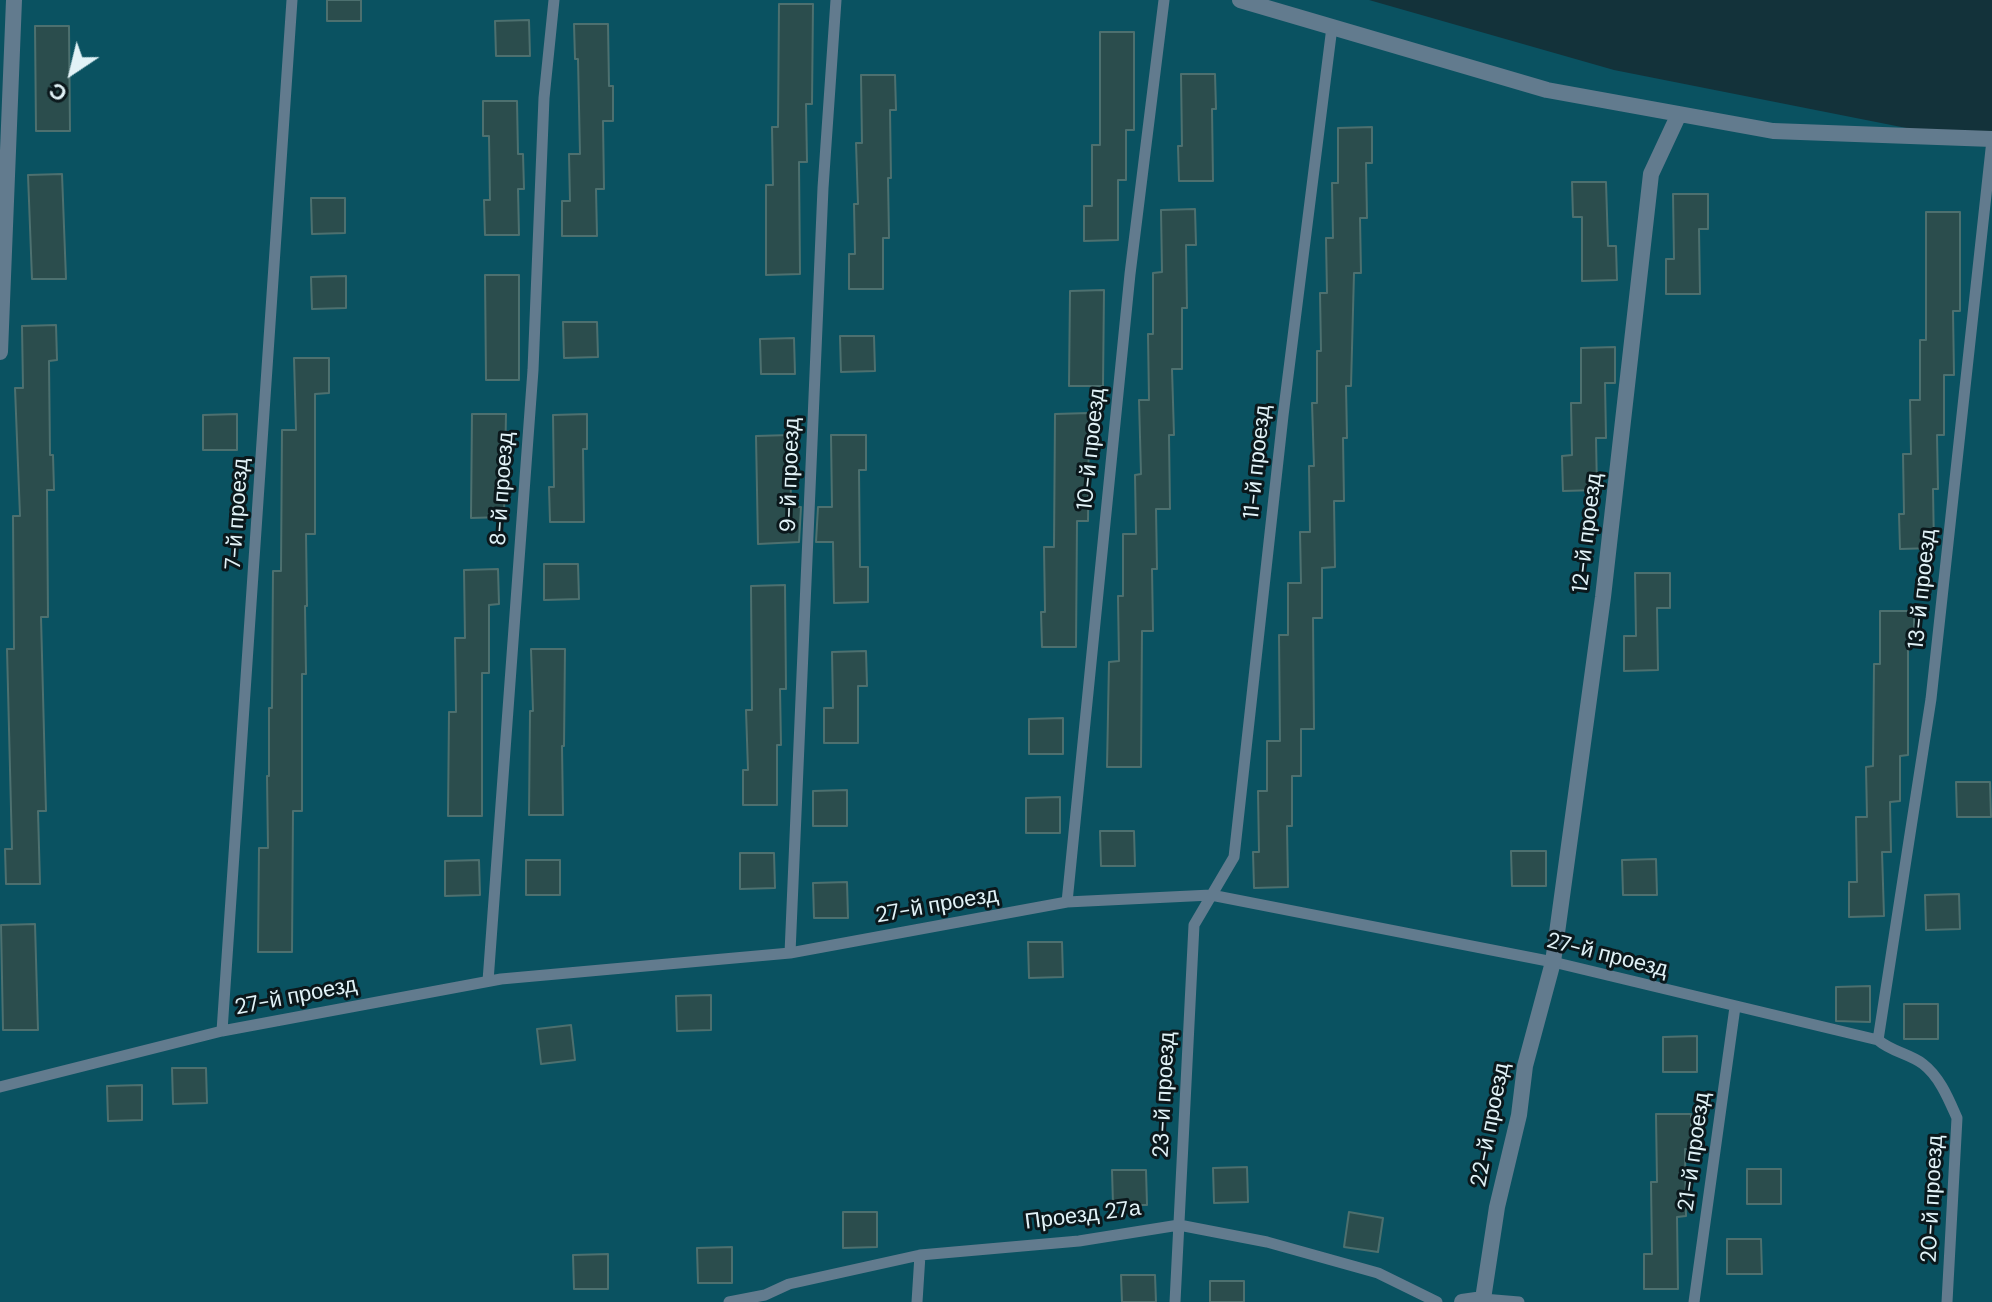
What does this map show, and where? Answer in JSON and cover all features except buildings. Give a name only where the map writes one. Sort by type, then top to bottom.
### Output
[{"type":"street","points":[[0,352],[14,0]]},
{"type":"street","points":[[1240,0],[1547,90],[1773,131],[1992,139]]},
{"type":"street","name":"12-й проезд","points":[[1553,962],[1603,597],[1651,174],[1679,114]]},
{"type":"street","name":"22-й проезд","points":[[1483,1299],[1497,1207],[1519,1115],[1525,1066],[1553,962]]},
{"type":"street","points":[[1462,1302],[1483,1299]]},
{"type":"lane","name":"7-й проезд","points":[[222,1031],[292,0]]},
{"type":"lane","name":"8-й проезд","points":[[488,981],[533,370],[544,98],[554,0]]},
{"type":"lane","name":"9-й проезд","points":[[790,953],[823,188],[836,0]]},
{"type":"lane","name":"10-й проезд","points":[[1067,902],[1130,274],[1164,0]]},
{"type":"lane","name":"11-й проезд","points":[[1211,895],[1234,857],[1283,416],[1332,27]]},
{"type":"lane","name":"13-й проезд","points":[[1878,1040],[1931,699],[1992,139]]},
{"type":"lane","name":"27-й проезд","points":[[0,1087],[222,1031],[488,981],[790,953],[1067,902],[1211,895],[1553,962],[1878,1040]]},
{"type":"lane","name":"23-й проезд","points":[[1175,1302],[1194,925],[1211,895]]},
{"type":"lane","name":"21-й проезд","points":[[1694,1302],[1735,1007]]},
{"type":"lane","name":"20-й проезд","points":[[1878,1040],[1891,1051],[1923,1064],[1946,1091],[1957,1118],[1947,1302]]},
{"type":"lane","name":"Проезд 27а","points":[[729,1302],[766,1299],[789,1284],[920,1255],[1079,1241],[1179,1225],[1267,1242],[1378,1273],[1437,1302]]},
{"type":"lane","points":[[917,1302],[920,1255]]},
{"type":"lane","points":[[1483,1299],[1519,1302]]},
{"type":"shaded area","points":[[0,0],[1369,0],[1614,70],[1992,145],[1992,1302],[0,1302]]}]
